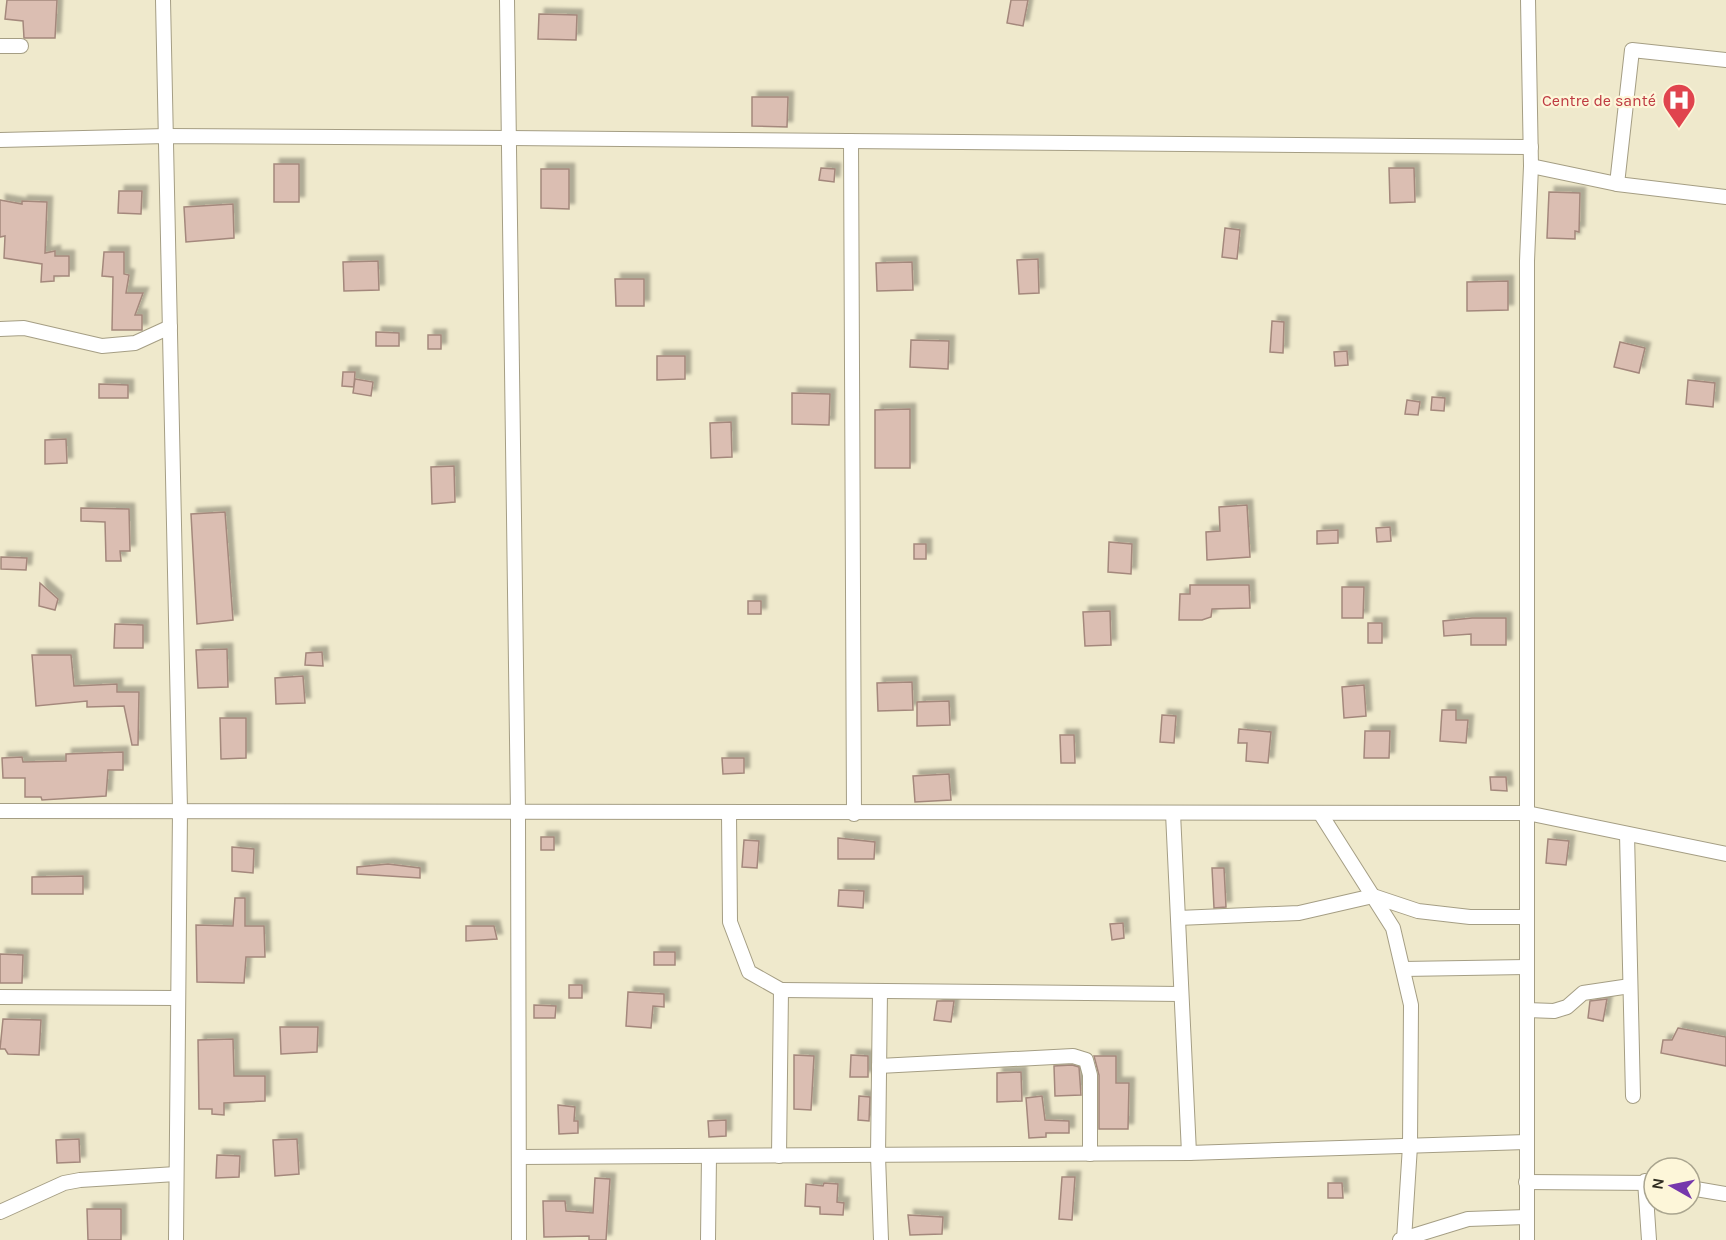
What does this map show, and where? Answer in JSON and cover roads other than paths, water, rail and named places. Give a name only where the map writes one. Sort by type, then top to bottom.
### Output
[{"type":"street","points":[[164,0],[180,810],[176,998],[176,1240]]},
{"type":"street","points":[[507,0],[518,813],[519,1240]]},
{"type":"street","points":[[1527,1240],[1527,261],[1531,166],[1528,0]]},
{"type":"street","points":[[0,46],[21,46]]},
{"type":"street","points":[[1617,184],[1632,50],[1726,60]]},
{"type":"street","points":[[0,140],[167,136],[1531,147]]},
{"type":"street","points":[[851,141],[855,814]]},
{"type":"street","points":[[1531,166],[1617,184],[1726,197]]},
{"type":"street","points":[[0,329],[24,328],[102,346],[135,343],[170,327]]},
{"type":"street","points":[[0,811],[729,814],[1527,813],[1726,854]]},
{"type":"street","points":[[1173,813],[1189,1153]]},
{"type":"street","points":[[1320,813],[1393,928],[1411,1005],[1410,1146],[1403,1240],[1468,1220],[1527,1216]]},
{"type":"street","points":[[729,814],[730,922],[749,972],[781,990],[1181,994]]},
{"type":"street","points":[[1628,834],[1633,1096]]},
{"type":"street","points":[[1178,918],[1299,913],[1373,896],[1418,911],[1470,917],[1527,917]]},
{"type":"street","points":[[1402,969],[1527,967]]},
{"type":"street","points":[[1527,1010],[1554,1011],[1567,1006],[1583,993],[1630,986]]},
{"type":"street","points":[[779,1156],[781,990]]},
{"type":"street","points":[[880,991],[878,1156],[880,1240]]},
{"type":"street","points":[[0,997],[176,998]]},
{"type":"street","points":[[879,1066],[1073,1056],[1086,1060],[1090,1075],[1090,1154]]},
{"type":"street","points":[[519,1157],[1189,1153],[1527,1142]]},
{"type":"street","points":[[708,1240],[709,1156]]},
{"type":"street","points":[[0,1212],[64,1183],[176,1174]]},
{"type":"street","points":[[1526,1182],[1642,1182]]},
{"type":"street","points":[[1702,1190],[1726,1194]]},
{"type":"street","points":[[1649,1216],[1649,1240]]},
{"type":"place","name":"Centre de santé","points":[[1679,129]]}]
